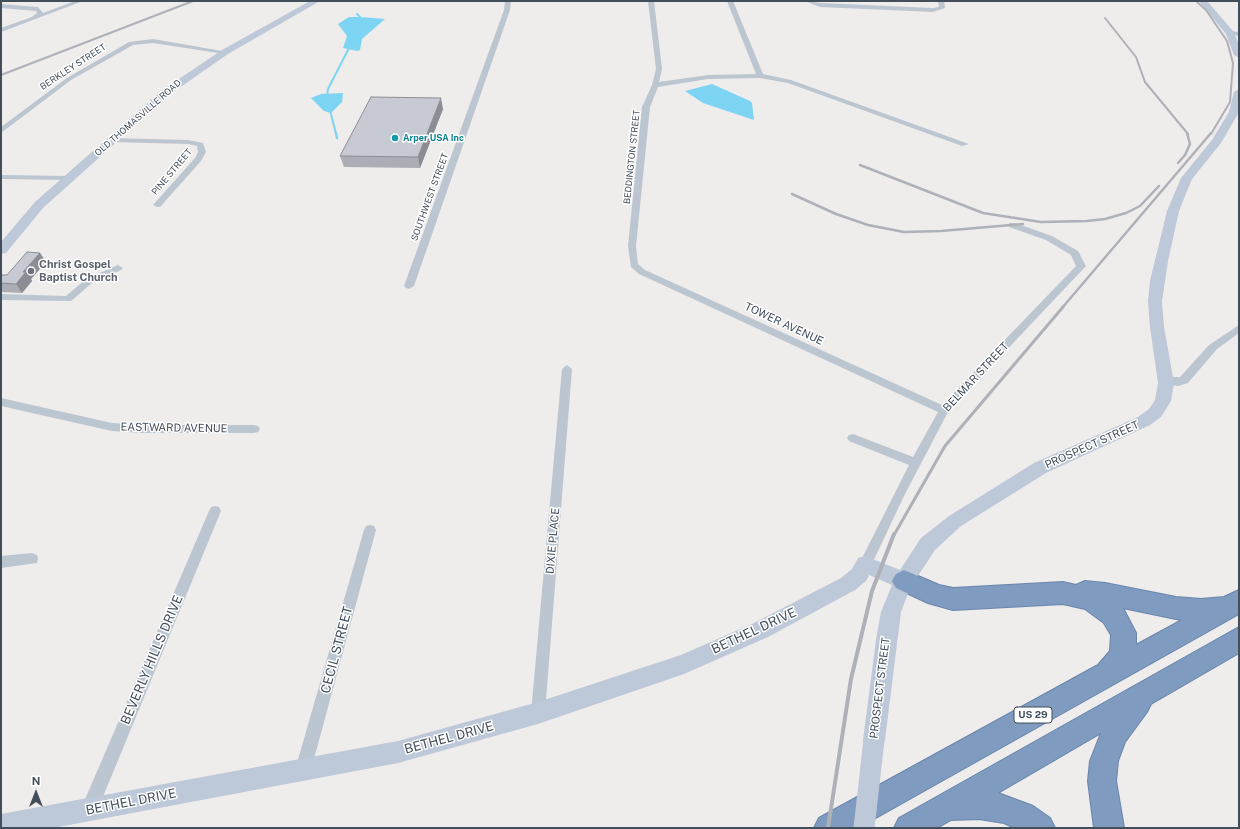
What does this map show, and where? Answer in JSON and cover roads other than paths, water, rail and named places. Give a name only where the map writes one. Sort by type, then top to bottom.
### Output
[{"type":"highway","points":[[904,581],[937,595],[953,599],[1057,593],[1097,593],[1160,606],[1188,609],[1216,608],[1238,602]]},
{"type":"highway","points":[[1057,593],[1072,594],[1089,599],[1110,612],[1118,622],[1124,637],[1123,649],[1117,663],[1105,675]]},
{"type":"highway","name":"US 29","points":[[829,828],[1238,602]]},
{"type":"highway","points":[[909,828],[1239,639]]},
{"type":"highway","points":[[1108,828],[1102,773],[1108,747],[1126,715],[1157,686]]},
{"type":"highway","points":[[942,809],[965,804],[998,807],[1016,813],[1040,828]]},
{"type":"street","points":[[1,30],[80,1]]},
{"type":"street","name":"OLD THOMASVILLE ROAD","points":[[1,250],[39,205],[111,140],[181,81],[225,52],[316,1]]},
{"type":"street","name":"SOUTHWEST STREET","points":[[409,286],[507,10],[508,1]]},
{"type":"street","name":"BEDDINGTON STREET","points":[[632,246],[646,107],[659,70],[651,1]]},
{"type":"street","points":[[730,1],[760,76]]},
{"type":"street","points":[[808,1],[820,5],[934,10],[942,8],[941,1]]},
{"type":"street","points":[[1204,1],[1235,33],[1239,55]]},
{"type":"street","points":[[1,6],[38,9],[40,13],[34,18]]},
{"type":"street","name":"BERKLEY STREET","points":[[1,131],[52,90],[124,45],[139,41],[165,42],[225,52]]},
{"type":"street","points":[[655,85],[708,77],[760,76],[789,82],[965,144]]},
{"type":"street","name":"PROSPECT STREET","points":[[864,828],[887,633],[893,605],[904,581],[928,544],[938,534],[959,519],[1048,464],[1130,428],[1151,417],[1163,401],[1166,394],[1166,380],[1157,327],[1155,301],[1156,281],[1173,211],[1187,178],[1217,141],[1234,112],[1239,92]]},
{"type":"street","name":"PINE STREET","points":[[111,140],[188,142],[200,145],[202,152],[198,159],[158,205]]},
{"type":"street","points":[[1,177],[70,178]]},
{"type":"street","name":"BELMAR STREET","points":[[865,564],[915,463],[930,440],[944,410],[1081,266],[1074,253],[1049,238],[1012,225]]},
{"type":"street","name":"TOWER AVENUE","points":[[632,246],[634,265],[642,272],[944,410]]},
{"type":"street","points":[[1,297],[68,299],[89,281],[118,268]]},
{"type":"street","points":[[1166,380],[1183,381],[1213,347],[1239,328]]},
{"type":"street","name":"DIXIE PLACE","points":[[538,713],[568,369]]},
{"type":"street","name":"EASTWARD AVENUE","points":[[1,402],[112,427],[142,429],[254,429]]},
{"type":"street","points":[[853,438],[915,463]]},
{"type":"street","name":"BEVERLY HILLS DRIVE","points":[[89,810],[215,511]]},
{"type":"street","name":"CECIL STREET","points":[[303,770],[370,530]]},
{"type":"street","points":[[1,562],[32,559]]},
{"type":"street","points":[[865,564],[904,581]]},
{"type":"street","name":"BETHEL DRIVE","points":[[1,826],[398,752],[538,713],[684,664],[761,630],[848,584],[859,575],[865,564]]},
{"type":"water","points":[[349,17],[385,19],[362,39],[360,50],[357,51],[343,48],[347,36],[338,24]]},
{"type":"water","points":[[712,84],[750,101],[752,103],[754,120],[703,103],[685,91]]},
{"type":"water","points":[[343,93],[342,102],[331,113],[324,111],[311,98],[321,94]]},
{"type":"waterway","points":[[357,14],[360,17],[359,20]]},
{"type":"waterway","points":[[327,97],[328,89],[350,46]]},
{"type":"waterway","points":[[330,110],[336,134]]},
{"type":"waterway","points":[[336,133],[337,138]]},
{"type":"railway","points":[[1,75],[193,1]]},
{"type":"railway","points":[[1196,1],[1206,10],[1227,41],[1233,63],[1230,102],[1211,134]]},
{"type":"railway","points":[[1105,18],[1136,57],[1145,82],[1188,134]]},
{"type":"railway","points":[[1178,163],[1185,155],[1190,144],[1187,133]]},
{"type":"railway","points":[[1062,308],[1211,133]]},
{"type":"railway","points":[[860,165],[983,213],[1041,222],[1087,221],[1105,219],[1126,213],[1140,206],[1159,186]]},
{"type":"railway","points":[[792,194],[836,214],[868,225],[904,232],[941,231],[1023,224]]},
{"type":"railway","points":[[894,535],[945,446],[1063,307]]},
{"type":"railway","points":[[828,828],[851,679],[872,591],[894,534]]},
{"type":"place","name":"Arper USA Inc","points":[[395,138]]},
{"type":"place","name":"Christ Gospel Baptist Church","points":[[31,271]]}]
